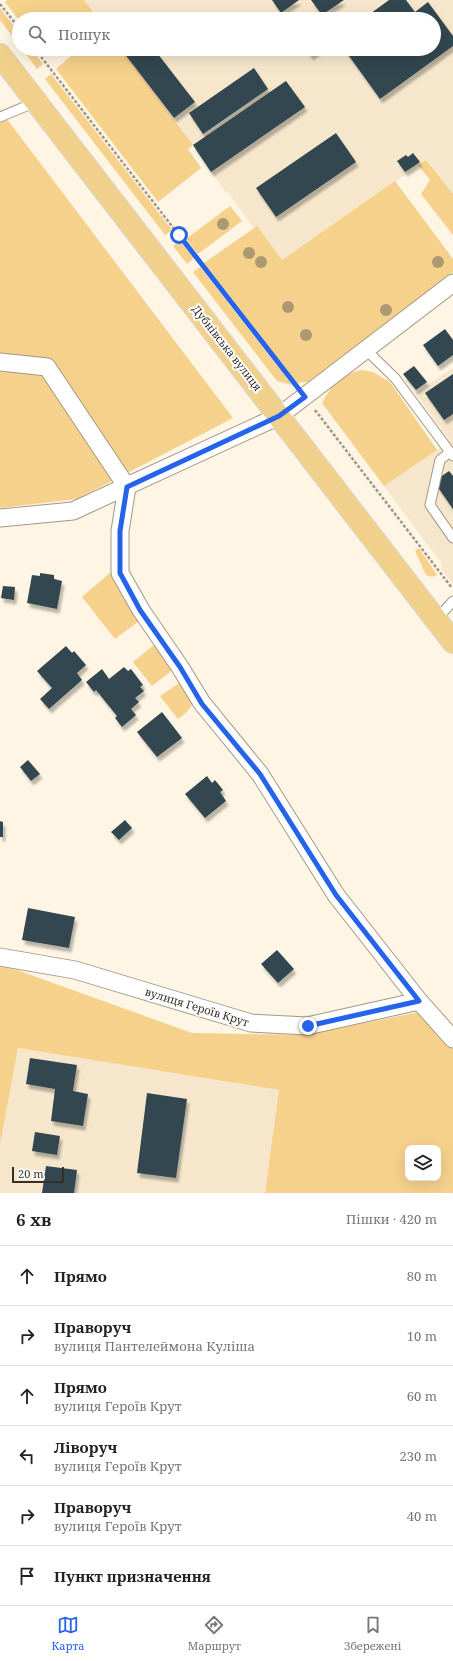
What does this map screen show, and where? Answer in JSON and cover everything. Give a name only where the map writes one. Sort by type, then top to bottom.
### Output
[{"type":"main road","name":"Дубнівська вулиця","points":[[0,55],[453,642]]},
{"type":"street","points":[[0,518],[73,511],[279,416],[453,283]]},
{"type":"street","points":[[0,362],[47,368],[127,487],[120,531],[120,573],[140,610],[180,667],[202,704],[260,774],[336,895],[419,1001],[453,1039]]},
{"type":"street","name":"вулиця Героїв Крут","points":[[0,957],[75,970],[251,1024],[308,1026],[419,1001]]},
{"type":"lane","points":[[0,116],[36,102]]},
{"type":"lane","points":[[366,350],[394,378],[451,454],[440,460],[430,505],[453,538]]},
{"type":"lane","points":[[436,620],[453,601]]},
{"type":"path","points":[[0,4],[12,19]]},
{"type":"path","points":[[40,56],[453,589]]},
{"type":"shaded area","points":[[7,0],[84,0],[93,12],[13,12],[5,2]]},
{"type":"shaded area","points":[[84,0],[453,0],[453,194],[426,160],[282,260],[257,226],[254,228],[228,192],[226,193],[174,118],[126,56],[441,56],[441,12],[93,12]]},
{"type":"shaded area","points":[[0,8],[12,24],[12,36],[0,20]]},
{"type":"shaded area","points":[[27,56],[37,56],[43,64],[37,69]]},
{"type":"shaded area","points":[[71,56],[126,56],[193,145],[188,149],[201,168],[158,202],[56,69]]},
{"type":"shaded area","points":[[51,74],[172,230],[165,235],[45,79]]},
{"type":"shaded area","points":[[0,110],[233,418],[77,499],[0,508]]},
{"type":"shaded area","points":[[426,160],[453,194],[453,235],[421,194],[430,180],[418,165]]},
{"type":"shaded area","points":[[395,181],[453,259],[453,272],[308,382],[297,383],[204,263],[257,226],[282,260]]},
{"type":"shaded area","points":[[230,206],[242,221],[198,254],[186,239]]},
{"type":"shaded area","points":[[180,241],[194,258],[187,264],[173,246]]},
{"type":"shaded area","points":[[200,267],[292,385],[277,381],[193,272]]},
{"type":"shaded area","points":[[453,368],[453,584],[441,569],[442,564],[384,486],[450,441],[415,393]]},
{"type":"shaded area","points":[[360,370],[373,372],[390,382],[437,450],[384,486],[322,403],[329,391],[341,378]]},
{"type":"shaded area","points":[[419,548],[437,575],[432,577],[426,575],[415,551]]},
{"type":"shaded area","points":[[111,572],[139,621],[115,639],[82,597]]},
{"type":"shaded area","points":[[154,645],[174,669],[152,686],[133,662]]},
{"type":"shaded area","points":[[181,682],[191,698],[192,706],[178,719],[160,696]]},
{"type":"shaded area","points":[[0,967],[17,970],[192,1033],[305,1035],[419,1012],[453,1049],[453,1193],[265,1193],[279,1090],[18,1048],[0,1145]]},
{"type":"shaded area","points":[[18,1048],[280,1090],[265,1193],[0,1193],[0,1145]]},
{"type":"building","points":[[272,0],[299,0],[282,12],[280,12]]},
{"type":"building","points":[[311,0],[344,0],[326,12],[320,12]]},
{"type":"building","points":[[389,0],[406,0],[415,12],[373,12]]},
{"type":"building","points":[[428,2],[435,12],[415,12]]},
{"type":"building","points":[[441,20],[453,36],[453,46],[441,55]]},
{"type":"building","points":[[126,56],[159,56],[195,102],[174,118]]},
{"type":"building","points":[[349,56],[439,56],[380,99]]},
{"type":"building","points":[[254,68],[268,89],[203,134],[189,113]]},
{"type":"building","points":[[286,81],[305,107],[211,172],[193,145]]},
{"type":"building","points":[[336,133],[356,162],[276,217],[256,188]]},
{"type":"building","points":[[413,153],[420,162],[405,172],[397,161],[406,155],[408,157]]},
{"type":"building","points":[[445,329],[453,340],[453,355],[438,366],[423,345]]},
{"type":"building","points":[[414,366],[427,382],[416,390],[403,374]]},
{"type":"building","points":[[453,374],[453,414],[444,420],[425,393]]},
{"type":"building","points":[[449,471],[453,476],[453,509],[437,486],[439,478]]},
{"type":"building","points":[[40,573],[54,575],[54,579],[62,581],[57,609],[27,603],[32,575],[40,576]]},
{"type":"building","points":[[3,586],[15,587],[14,600],[1,598]]},
{"type":"building","points":[[66,646],[72,653],[74,651],[86,665],[77,673],[82,680],[49,709],[40,699],[52,688],[37,671]]},
{"type":"building","points":[[124,667],[128,671],[131,669],[143,685],[140,687],[144,691],[135,698],[139,702],[131,709],[136,715],[122,727],[115,718],[117,716],[96,690],[94,692],[86,682],[102,669],[109,679]]},
{"type":"building","points":[[162,712],[182,738],[157,757],[137,732]]},
{"type":"building","points":[[28,760],[40,774],[31,781],[20,767]]},
{"type":"building","points":[[207,776],[212,783],[215,780],[223,790],[220,792],[226,801],[205,818],[185,794]]},
{"type":"building","points":[[125,820],[132,828],[119,840],[111,832]]},
{"type":"building","points":[[0,821],[3,822],[3,837],[0,837]]},
{"type":"building","points":[[28,908],[75,917],[69,948],[22,940]]},
{"type":"building","points":[[277,950],[294,969],[278,983],[261,964]]},
{"type":"building","points":[[30,1058],[77,1065],[73,1091],[88,1094],[83,1126],[51,1121],[55,1089],[26,1084]]},
{"type":"building","points":[[147,1093],[187,1099],[176,1178],[137,1173]]},
{"type":"building","points":[[35,1132],[60,1136],[57,1155],[32,1151]]},
{"type":"building","points":[[46,1166],[77,1170],[74,1193],[42,1193]]},
{"type":"route","points":[[179,235],[305,397],[279,416],[127,487],[120,531],[120,573],[140,610],[180,667],[202,704],[260,774],[336,895],[419,1001],[308,1026]]}]
